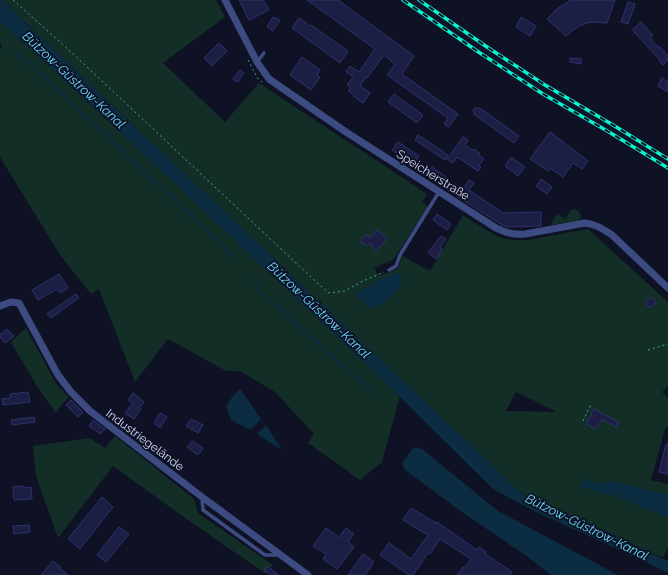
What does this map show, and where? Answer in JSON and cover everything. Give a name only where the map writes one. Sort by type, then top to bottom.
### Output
[{"type":"street","name":"Speicherstraße","points":[[225,0],[258,62],[269,79],[346,132],[496,228],[507,233],[525,234],[585,223],[604,229],[668,288]]},
{"type":"street","name":"Industriegelände","points":[[0,306],[11,302],[19,303],[58,375],[71,392],[90,411],[202,497],[308,575]]},
{"type":"lane","points":[[258,62],[264,53]]},
{"type":"lane","points":[[389,270],[396,266],[400,255],[439,192]]},
{"type":"path","points":[[13,0],[70,51],[329,293],[345,291],[360,282],[389,270]]},
{"type":"path","points":[[648,350],[668,344]]},
{"type":"path","points":[[583,421],[591,404]]},
{"type":"green space","points":[[2,0],[216,0],[225,17],[163,63],[225,122],[259,83],[427,194],[422,202],[428,207],[393,260],[374,268],[379,276],[398,268],[402,256],[430,271],[463,215],[491,233],[502,238],[515,240],[528,240],[588,229],[668,302],[668,386],[662,392],[668,398],[668,426],[665,429],[651,480],[668,484],[668,547],[663,558],[520,492]],"holes":[[[516,392],[555,412],[506,411]]]},
{"type":"green space","points":[[0,21],[400,396],[382,462],[360,480],[308,443],[314,434],[275,392],[240,371],[226,371],[168,339],[135,382],[99,289],[91,294],[60,255],[0,157],[0,49],[2,45],[0,43]]},
{"type":"green space","points":[[574,209],[581,215],[581,218],[578,221],[550,225],[557,214],[565,219],[571,210]]},
{"type":"green space","points":[[26,328],[57,385],[69,397],[56,413],[38,388],[11,342]]},
{"type":"green space","points":[[115,436],[194,499],[198,513],[273,565],[266,574],[113,466],[58,538],[36,476],[33,446],[90,438],[105,448]]},
{"type":"water","name":"Bützow-Güstrow-Kanal","points":[[0,0],[2,0],[520,492],[668,561],[668,573],[534,511],[493,489],[388,385],[134,145],[0,21]]},
{"type":"water","points":[[400,272],[401,288],[383,303],[370,309],[355,294],[381,279]]},
{"type":"water","points":[[240,389],[261,419],[251,430],[231,420],[226,406]]},
{"type":"water","points":[[266,425],[282,450],[257,434]]},
{"type":"water","points":[[414,447],[422,449],[498,511],[618,575],[551,575],[405,470],[402,463]]},
{"type":"water","points":[[584,479],[599,484],[612,481],[668,495],[668,518],[620,497],[580,487]]},
{"type":"building","points":[[239,0],[263,0],[269,10],[249,20]]},
{"type":"building","points":[[307,0],[338,0],[414,56],[402,74],[458,114],[449,127],[444,124],[448,118],[387,75],[395,64],[384,55],[360,86],[370,93],[363,103],[353,96],[354,95],[348,91],[351,88],[347,85],[353,77],[346,72],[350,66],[359,72],[375,49]]},
{"type":"building","points":[[569,0],[615,0],[607,23],[587,23],[579,26],[566,36],[547,19],[557,9],[570,1]]},
{"type":"building","points":[[628,2],[635,4],[628,24],[621,22]]},
{"type":"building","points":[[273,17],[280,20],[273,31],[267,27]]},
{"type":"building","points":[[521,17],[536,26],[530,36],[516,27]]},
{"type":"building","points":[[299,18],[348,51],[340,63],[292,28]]},
{"type":"building","points":[[641,22],[653,35],[650,38],[668,56],[668,60],[663,65],[633,31],[633,29]]},
{"type":"building","points":[[219,43],[227,51],[212,66],[204,58]]},
{"type":"building","points":[[302,57],[320,70],[317,75],[320,77],[311,90],[290,75]]},
{"type":"building","points":[[570,58],[581,59],[581,64],[570,62]]},
{"type":"building","points":[[240,70],[244,73],[238,82],[233,79]]},
{"type":"building","points":[[662,78],[668,82],[668,92],[658,86]]},
{"type":"building","points":[[394,94],[423,115],[417,123],[388,102]]},
{"type":"building","points":[[475,108],[480,108],[519,136],[514,143],[475,115],[473,111]]},
{"type":"building","points":[[550,132],[588,161],[582,169],[573,163],[563,177],[550,168],[548,171],[530,159]]},
{"type":"building","points":[[418,135],[448,155],[445,160],[415,140]]},
{"type":"building","points":[[463,137],[468,140],[465,145],[473,151],[474,149],[484,159],[479,165],[481,167],[478,171],[457,157],[453,163],[447,159]]},
{"type":"building","points":[[398,142],[419,156],[413,165],[392,150]]},
{"type":"building","points":[[511,157],[525,167],[518,176],[505,166]]},
{"type":"building","points":[[432,167],[449,179],[443,187],[426,175]]},
{"type":"building","points":[[541,179],[552,187],[547,194],[536,186]]},
{"type":"building","points":[[469,180],[474,183],[469,190],[503,213],[541,212],[541,226],[507,227],[483,213],[458,197]]},
{"type":"building","points":[[437,214],[451,224],[447,230],[433,220]]},
{"type":"building","points":[[377,230],[387,239],[376,251],[370,243],[367,246],[360,241],[366,234],[370,238]]},
{"type":"building","points":[[441,236],[446,239],[440,248],[442,249],[437,259],[428,253]]},
{"type":"building","points":[[59,274],[68,288],[60,293],[57,289],[38,300],[32,290]]},
{"type":"building","points":[[76,294],[79,298],[51,318],[47,314]]},
{"type":"building","points":[[651,297],[656,302],[650,308],[645,303]]},
{"type":"building","points":[[7,329],[14,336],[5,343],[0,335]]},
{"type":"building","points":[[28,392],[30,402],[3,405],[2,399],[10,398],[10,394]]},
{"type":"building","points":[[133,393],[144,402],[139,408],[141,409],[134,419],[125,413],[133,403],[128,400]]},
{"type":"building","points":[[71,400],[83,412],[78,417],[66,405]]},
{"type":"building","points":[[594,409],[618,422],[616,427],[602,419],[596,429],[586,424]]},
{"type":"building","points":[[160,413],[167,417],[160,428],[154,423]]},
{"type":"building","points":[[34,417],[35,422],[12,425],[11,420]]},
{"type":"building","points":[[191,419],[203,425],[198,433],[186,426]]},
{"type":"building","points":[[93,420],[105,429],[100,434],[89,426]]},
{"type":"building","points":[[192,441],[203,448],[198,455],[187,447]]},
{"type":"building","points":[[666,444],[668,444],[668,474],[659,472]]},
{"type":"building","points":[[24,486],[24,488],[31,487],[32,499],[14,500],[13,487]]},
{"type":"building","points":[[102,497],[113,507],[80,549],[68,539]]},
{"type":"building","points":[[411,508],[436,523],[437,522],[477,550],[479,547],[486,552],[485,554],[512,572],[510,575],[457,575],[463,567],[464,569],[471,559],[440,539],[430,554],[428,553],[413,575],[409,575],[380,555],[389,543],[411,559],[428,535],[403,520]]},
{"type":"building","points":[[29,525],[30,532],[14,534],[13,526]]},
{"type":"building","points":[[119,527],[129,534],[106,562],[97,555]]},
{"type":"building","points":[[326,528],[339,537],[346,528],[354,534],[348,542],[354,547],[337,569],[323,559],[326,554],[313,546]]},
{"type":"building","points":[[363,554],[374,562],[365,575],[348,575]]},
{"type":"building","points":[[53,561],[60,568],[68,575],[41,575]]},
{"type":"building","points":[[267,566],[279,575],[271,575],[264,570]]},
{"type":"waterway","points":[[13,48],[236,258]]},
{"type":"waterway","points":[[253,277],[260,291],[374,394]]},
{"type":"railway","points":[[403,0],[543,94],[668,168]]},
{"type":"railway","points":[[419,0],[545,85],[668,159]]}]
